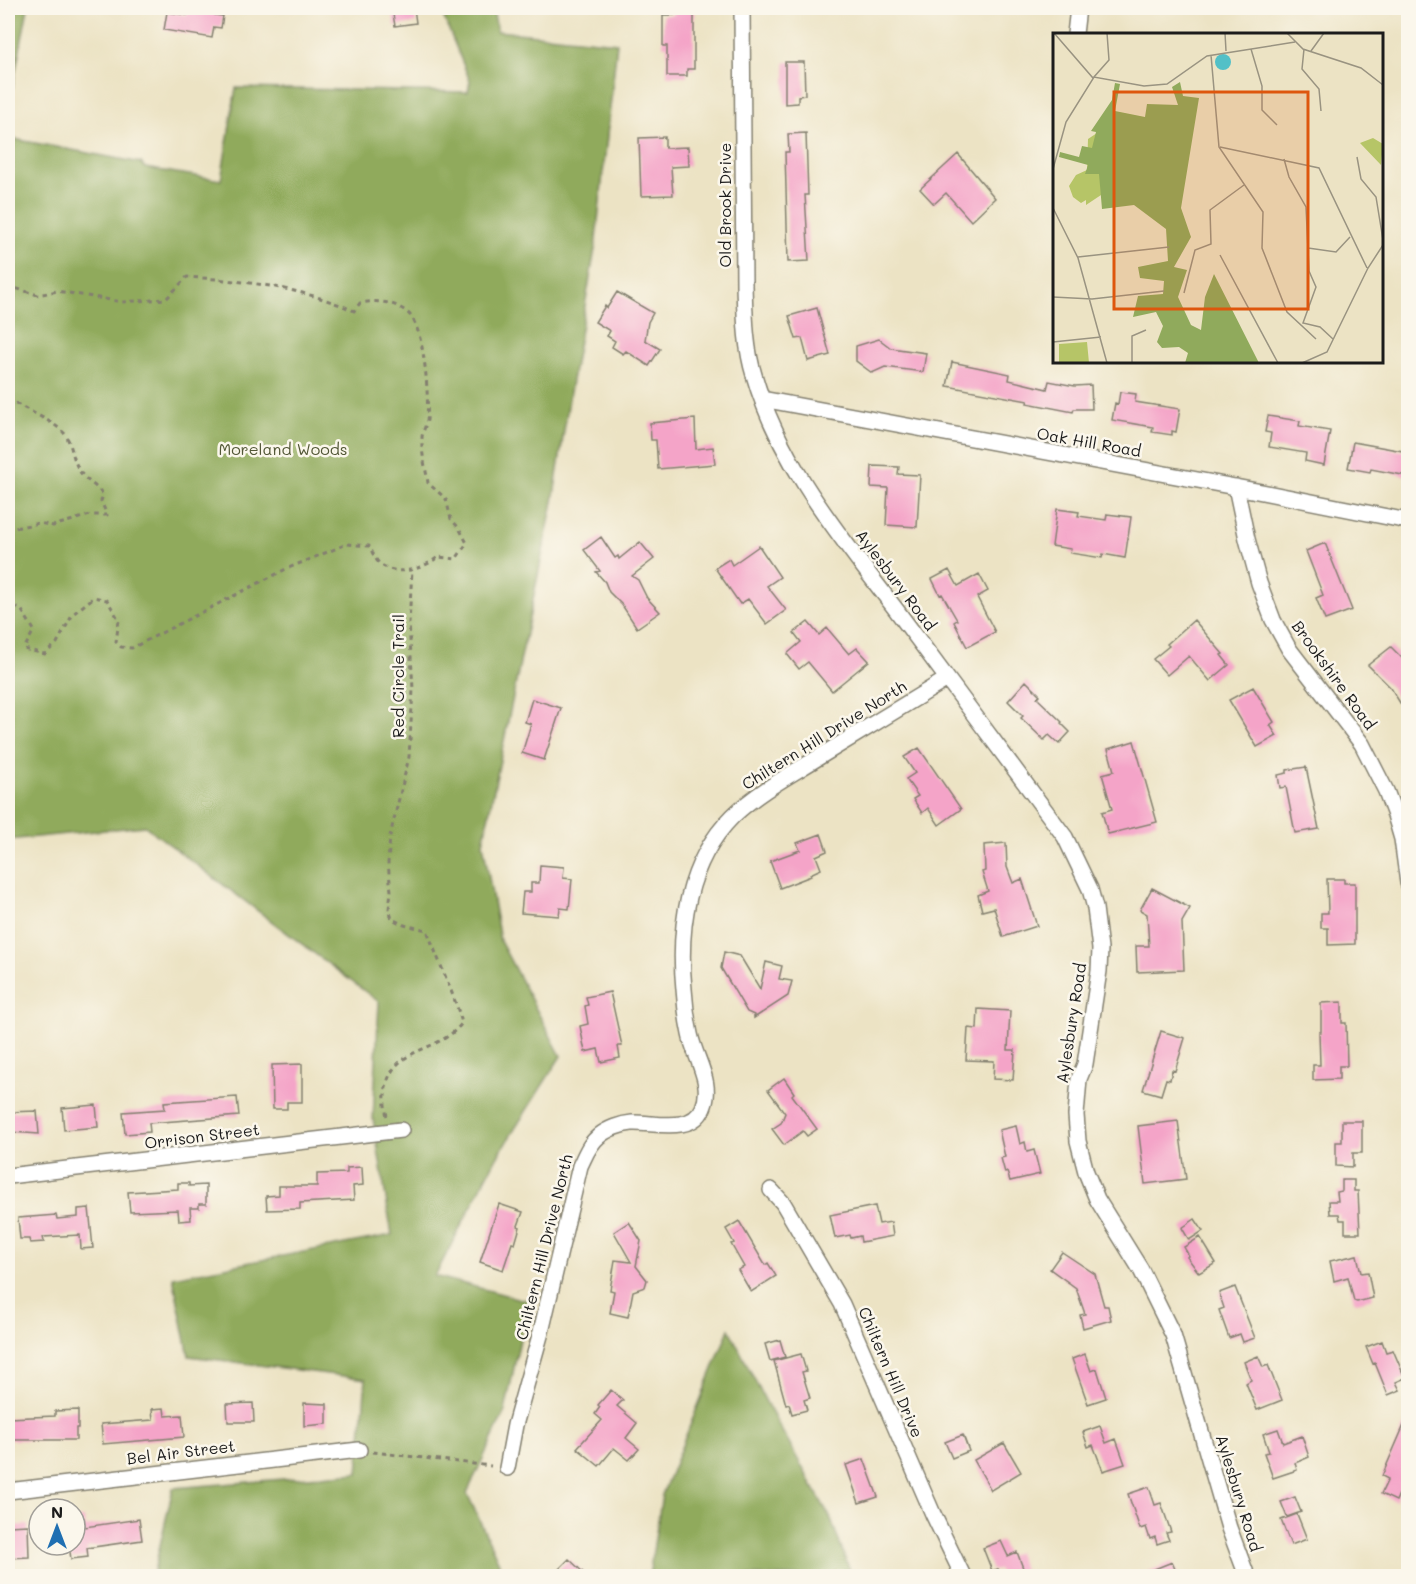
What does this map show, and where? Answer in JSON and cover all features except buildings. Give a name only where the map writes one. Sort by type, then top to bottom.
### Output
[{"type":"street","name":"Old Brook Drive","points":[[742,8],[746,331],[748,353],[762,399]]},
{"type":"street","points":[[1075,33],[1078,8]]},
{"type":"street","name":"Oak Hill Road","points":[[762,399],[1408,521]]},
{"type":"street","name":"Aylesbury Road","points":[[762,399],[786,451],[820,509],[1065,837],[1090,888],[1099,928],[1100,959],[1085,1064],[1079,1079],[1076,1115],[1078,1140],[1086,1172],[1097,1199],[1141,1270],[1173,1335],[1229,1528],[1247,1576]]},
{"type":"street","name":"Brookshire Road","points":[[1236,487],[1259,583],[1273,620],[1289,649],[1366,751],[1395,815],[1402,839],[1408,883]]},
{"type":"street","name":"Chiltern Hill Drive North","points":[[507,1468],[515,1425],[541,1332],[580,1166],[588,1149],[599,1136],[613,1128],[630,1123],[682,1124],[696,1119],[703,1110],[707,1096],[706,1081],[690,1036],[684,993],[682,931],[689,894],[706,854],[721,831],[746,805],[776,784],[947,679]]},
{"type":"street","name":"Orrison Street","points":[[8,1176],[401,1130]]},
{"type":"street","name":"Chiltern Hill Drive","points":[[771,1190],[783,1203],[842,1304],[933,1514],[963,1576]]},
{"type":"street","name":"Bel Air Street","points":[[8,1491],[359,1450]]},
{"type":"path","points":[[8,23],[10,8]]},
{"type":"path","points":[[8,178],[8,186]]},
{"type":"path","points":[[8,286],[38,295],[57,291],[122,302],[166,299],[187,277],[234,279],[331,301],[354,311],[360,303],[373,301],[391,303],[409,313],[417,332],[427,373],[427,422],[422,436],[428,483],[446,499],[451,519],[467,543],[456,559],[438,557],[428,565],[412,570],[394,569],[380,564],[369,546],[347,544],[286,569],[132,648],[121,647],[116,642],[119,620],[107,600],[94,597],[73,614],[57,643],[45,654],[24,649],[34,630],[21,609],[8,605]]},
{"type":"path","points":[[8,341],[12,345],[8,367]]},
{"type":"path","points":[[8,398],[63,433],[85,480],[98,487],[104,495],[101,501],[107,514],[90,514],[53,526],[39,523],[10,529],[8,533]]},
{"type":"path","name":"Red Circle Trail","points":[[401,1130],[386,1116],[384,1096],[390,1071],[402,1059],[435,1045],[462,1023],[455,997],[427,930],[404,925],[392,919],[389,909],[390,836],[409,757],[413,689],[409,623],[412,570]]},
{"type":"path","points":[[359,1450],[507,1468]]},
{"type":"green space","points":[[8,8],[28,8],[8,110]]},
{"type":"green space","name":"Moreland Woods","points":[[440,8],[493,8],[497,31],[617,43],[595,249],[553,502],[483,843],[500,941],[561,1056],[497,1157],[435,1276],[528,1301],[505,1411],[467,1493],[505,1576],[153,1576],[173,1488],[358,1473],[366,1379],[189,1356],[173,1277],[392,1235],[373,1119],[379,1002],[145,826],[8,840],[8,138],[141,163],[145,168],[221,180],[236,88],[468,92],[470,81]]},
{"type":"green space","points":[[729,1329],[767,1404],[830,1517],[852,1576],[649,1576],[662,1495]]}]
